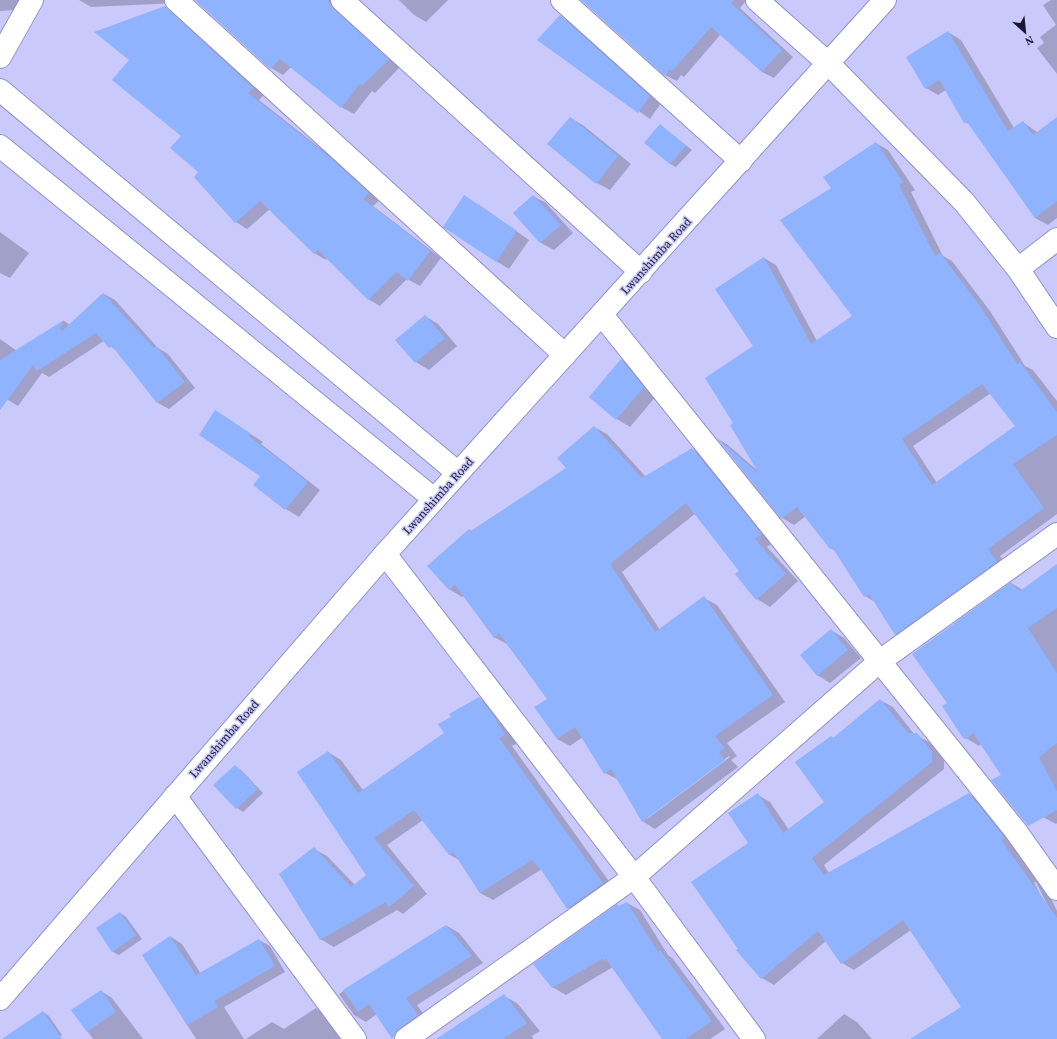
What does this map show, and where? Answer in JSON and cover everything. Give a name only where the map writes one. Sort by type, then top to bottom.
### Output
[{"type":"street","points":[[0,57],[32,0]]},
{"type":"street","points":[[176,0],[565,355]]},
{"type":"street","points":[[342,0],[641,272]]},
{"type":"street","points":[[562,0],[741,161]]},
{"type":"street","points":[[757,0],[829,64],[964,202],[1018,269],[1057,327]]},
{"type":"street","name":"Lwanshimba Road","points":[[0,1000],[385,554],[829,64],[885,0]]},
{"type":"street","points":[[0,90],[458,473]]},
{"type":"street","points":[[0,146],[434,499]]},
{"type":"street","points":[[1018,269],[1057,239]]},
{"type":"street","points":[[602,315],[1015,830],[1057,889]]},
{"type":"street","points":[[406,1039],[634,877],[880,661],[1057,534]]},
{"type":"street","points":[[385,554],[634,877],[754,1039]]},
{"type":"street","points":[[175,796],[355,1039]]},
{"type":"building","points":[[195,0],[327,0],[334,9],[389,59],[362,86],[360,84],[341,108],[280,59],[270,69]]},
{"type":"building","points":[[581,0],[734,0],[731,3],[782,50],[762,72],[711,27],[672,71],[670,69],[665,76]]},
{"type":"building","points":[[165,6],[253,88],[248,93],[332,159],[369,193],[363,199],[430,251],[408,281],[396,272],[368,300],[318,250],[314,254],[260,201],[235,223],[194,177],[198,172],[170,148],[181,136],[112,80],[129,60],[94,32]]},
{"type":"building","points":[[560,15],[650,96],[638,113],[537,40]]},
{"type":"building","points":[[948,31],[1008,131],[1023,121],[1033,135],[1057,117],[1057,201],[1035,218],[967,122],[964,123],[939,80],[925,89],[906,57]]},
{"type":"building","points":[[570,117],[618,156],[596,184],[547,144]]},
{"type":"building","points":[[660,124],[686,146],[670,164],[644,143]]},
{"type":"building","points":[[876,142],[903,182],[899,185],[935,256],[940,253],[978,303],[1017,364],[1020,362],[1057,412],[1057,435],[1013,464],[1044,508],[988,549],[997,562],[895,635],[869,594],[864,597],[832,547],[830,549],[797,507],[781,519],[716,437],[759,474],[730,425],[733,423],[705,378],[753,346],[715,289],[764,257],[811,344],[852,316],[780,220],[831,188],[823,177]],"holes":[[[982,384],[1015,426],[932,485],[902,439]]]},
{"type":"building","points":[[464,195],[517,231],[496,262],[443,227]]},
{"type":"building","points":[[533,195],[561,225],[540,243],[513,213]]},
{"type":"building","points":[[103,293],[154,348],[156,346],[185,382],[157,403],[112,346],[109,348],[96,333],[37,371],[33,365],[0,410],[0,360],[64,320],[60,328],[62,331]]},
{"type":"building","points":[[425,315],[445,338],[415,363],[395,340]]},
{"type":"building","points":[[621,359],[644,387],[616,420],[589,397]]},
{"type":"building","points":[[215,410],[250,433],[249,436],[308,482],[285,510],[253,485],[260,476],[199,435]]},
{"type":"building","points":[[594,426],[642,478],[692,448],[762,534],[755,539],[786,574],[756,600],[735,574],[739,571],[686,503],[610,564],[655,632],[704,596],[773,695],[715,736],[725,748],[719,752],[725,760],[642,822],[611,769],[604,774],[575,727],[557,739],[534,707],[547,699],[499,633],[494,638],[455,585],[449,590],[427,566],[469,529],[471,531],[566,468],[557,458]]},
{"type":"building","points":[[1057,564],[1057,608],[1028,628],[1057,673],[1057,743],[1039,757],[1057,791],[1057,810],[1028,826],[991,780],[1001,775],[973,733],[966,739],[963,738],[942,706],[947,703],[912,654],[1011,582],[1017,590],[1019,589],[1020,591]]},
{"type":"building","points":[[831,629],[848,650],[817,676],[800,655]]},
{"type":"building","points":[[479,697],[494,716],[505,735],[499,738],[603,883],[567,909],[542,871],[532,860],[480,893],[453,852],[449,855],[414,810],[374,838],[414,886],[389,907],[386,902],[320,940],[279,874],[314,847],[351,887],[366,875],[297,772],[328,751],[358,793],[444,733],[438,724],[451,717],[449,714]]},
{"type":"building","points":[[880,699],[908,733],[917,733],[932,752],[932,762],[812,858],[824,875],[969,793],[1005,838],[1001,840],[1057,918],[1057,1039],[910,1039],[961,1007],[903,920],[841,964],[818,931],[761,979],[736,950],[738,949],[691,882],[748,843],[728,813],[758,793],[783,833],[824,802],[795,762],[831,736],[833,738]]},
{"type":"building","points":[[235,765],[258,789],[236,809],[213,785]]},
{"type":"building","points":[[627,902],[658,952],[660,950],[712,1021],[686,1039],[662,1039],[606,959],[604,961],[602,959],[552,988],[533,964],[617,904],[619,906]]},
{"type":"building","points":[[120,912],[136,935],[112,952],[96,928]]},
{"type":"building","points":[[446,925],[472,956],[406,998],[418,1015],[399,1029],[392,1039],[369,1004],[358,1012],[343,990]]},
{"type":"building","points":[[170,936],[196,975],[259,939],[275,966],[214,1001],[218,1007],[187,1025],[142,955]]},
{"type":"building","points":[[101,990],[116,1012],[87,1032],[71,1010]]},
{"type":"building","points":[[504,994],[527,1023],[503,1039],[436,1039]]},
{"type":"building","points":[[43,1011],[62,1039],[2,1039]]}]
